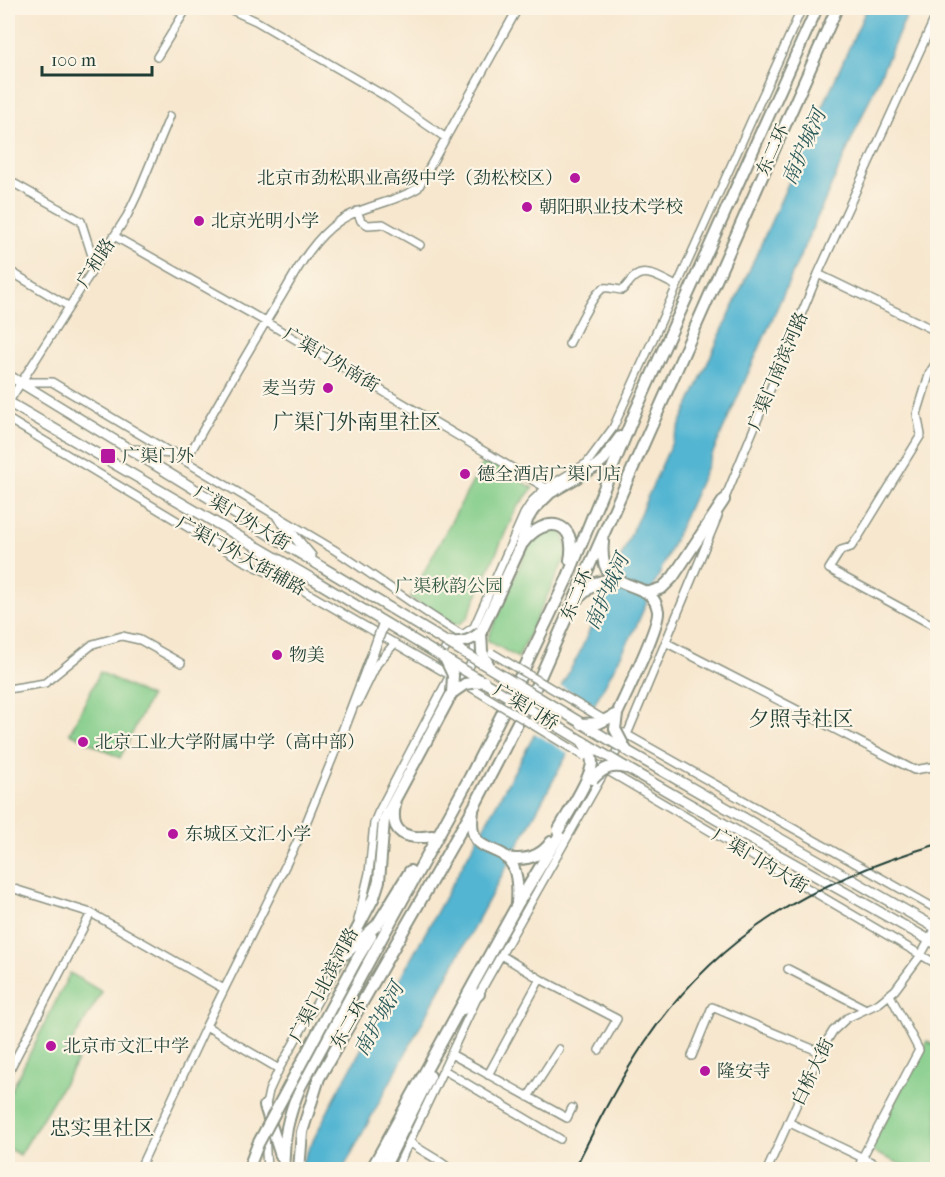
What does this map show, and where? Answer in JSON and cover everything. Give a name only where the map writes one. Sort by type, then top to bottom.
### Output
[{"type":"highway","name":"东二环","points":[[284,1166],[284,1137],[290,1111],[309,1068],[470,777],[511,696],[567,579],[636,410],[817,8]]},
{"type":"highway","name":"东二环","points":[[299,1170],[302,1132],[308,1106],[319,1078],[474,807],[533,693],[837,8]]},
{"type":"highway","points":[[521,546],[527,520],[541,501],[604,459],[636,410]]},
{"type":"highway","points":[[647,593],[662,588],[673,577],[724,500]]},
{"type":"highway","points":[[449,642],[463,642],[474,638],[481,632],[521,546],[530,534],[542,527],[558,525],[569,534],[572,543],[567,579]]},
{"type":"highway","points":[[604,530],[602,556],[606,571],[614,578],[647,593],[655,602],[657,610],[656,623],[617,714],[615,729],[626,750]]},
{"type":"highway","points":[[574,601],[595,583],[614,578]]},
{"type":"highway","points":[[481,632],[482,652],[489,666]]},
{"type":"highway","points":[[353,937],[374,897],[382,858],[384,820],[452,693],[453,675],[445,658]]},
{"type":"highway","points":[[452,693],[465,684],[484,681]]},
{"type":"highway","points":[[582,724],[599,723],[617,714]]},
{"type":"highway","points":[[506,858],[529,859],[547,847],[558,831],[592,765],[591,753],[584,742]]},
{"type":"highway","points":[[371,1170],[517,905],[592,779],[605,768],[614,766],[627,768]]},
{"type":"highway","points":[[248,1170],[258,1144],[357,959],[470,777]]},
{"type":"highway","points":[[397,795],[394,820],[400,832],[408,837],[432,836]]},
{"type":"highway","points":[[474,807],[472,831],[478,842],[512,864],[517,880],[517,905]]},
{"type":"highway","points":[[345,954],[377,925]]},
{"type":"highway","points":[[457,1015],[479,994]]},
{"type":"highway","points":[[383,1170],[430,1076],[438,1050]]},
{"type":"highway","points":[[265,1106],[284,1166]]},
{"type":"main road","name":"广渠门外大街","points":[[8,375],[319,565]]},
{"type":"main road","name":"广渠门外大街","points":[[8,402],[315,580]]},
{"type":"main road","points":[[131,450],[173,453]]},
{"type":"main road","points":[[278,517],[319,565]]},
{"type":"main road","name":"广渠门桥","points":[[319,565],[582,724],[744,818]]},
{"type":"main road","name":"广渠门桥","points":[[315,580],[627,768],[738,832]]},
{"type":"main road","points":[[340,739],[384,622]]},
{"type":"main road","name":"广渠门内大街","points":[[744,818],[937,927]]},
{"type":"main road","name":"广渠门内大街","points":[[738,832],[932,942]]},
{"type":"street","points":[[157,57],[187,8]]},
{"type":"street","points":[[227,8],[256,21],[385,96],[446,138]]},
{"type":"street","points":[[186,460],[266,322],[314,245],[338,222],[357,212],[406,196],[418,188],[518,8]]},
{"type":"street","points":[[20,382],[52,382],[186,460],[371,573],[436,620],[463,636],[474,642],[473,660],[464,674],[453,677],[442,661],[442,654],[448,645],[463,636],[474,627],[524,514],[533,500],[546,488],[587,463],[613,428],[801,8]]},
{"type":"street","name":"广渠门南滨河路","points":[[606,770],[627,735],[818,274],[938,11]]},
{"type":"street","name":"广和路","points":[[8,402],[114,236],[138,193],[170,116]]},
{"type":"street","points":[[8,180],[81,221],[95,265]]},
{"type":"street","points":[[357,212],[362,221],[368,225],[383,224],[420,245]]},
{"type":"street","name":"广渠门外南街","points":[[114,236],[266,322],[546,488]]},
{"type":"street","points":[[8,270],[68,306]]},
{"type":"street","points":[[569,344],[595,297],[602,289],[607,287],[622,290],[634,276],[642,273],[676,286]]},
{"type":"street","points":[[818,274],[938,332]]},
{"type":"street","points":[[938,360],[930,372],[917,414],[921,435],[859,536],[851,547],[841,550],[829,569],[938,628]]},
{"type":"street","name":"广渠门外大街辅路","points":[[8,419],[242,560],[292,584],[477,691]]},
{"type":"street","points":[[8,689],[45,683],[93,644],[122,636],[140,640],[181,663]]},
{"type":"street","points":[[139,1170],[206,1026],[304,828],[340,739],[376,664],[388,653],[395,642]]},
{"type":"street","name":"广渠门桥","points":[[474,642],[627,735]]},
{"type":"street","points":[[667,643],[914,770],[938,765]]},
{"type":"street","name":"广渠门北滨河路","points":[[265,1168],[265,1106],[279,1069],[353,937],[369,873],[374,823],[453,677]]},
{"type":"street","name":"广渠门桥","points":[[477,691],[584,756]]},
{"type":"street","points":[[627,735],[938,910]]},
{"type":"street","name":"广渠门内大街","points":[[584,756],[938,965]]},
{"type":"street","points":[[396,1170],[479,994],[606,770]]},
{"type":"street","points":[[8,887],[91,913],[224,989]]},
{"type":"street","points":[[8,1073],[91,913]]},
{"type":"street","name":"白桥大街","points":[[767,1170],[820,1052],[833,1031],[847,1018],[890,995],[932,942],[937,927]]},
{"type":"street","points":[[501,955],[540,979],[617,1019],[598,1050]]},
{"type":"street","points":[[788,969],[866,1009]]},
{"type":"street","points":[[488,1075],[540,979]]},
{"type":"street","points":[[858,1170],[862,1158],[919,1050],[890,995]]},
{"type":"street","points":[[692,1056],[712,1007],[820,1052]]},
{"type":"street","points":[[206,1026],[279,1069]]},
{"type":"street","points":[[528,1097],[559,1049]]},
{"type":"street","points":[[450,1054],[567,1119],[572,1108]]},
{"type":"street","points":[[444,1070],[560,1139]]},
{"type":"street","points":[[789,1122],[888,1170]]},
{"type":"street","points":[[410,1142],[440,1160],[451,1170]]},
{"type":"green space","name":"广渠秋韵公园","points":[[485,459],[533,488],[516,509],[467,618],[458,625],[410,598]]},
{"type":"green space","points":[[545,528],[556,529],[564,535],[567,554],[518,658],[487,640],[532,538]]},
{"type":"green space","points":[[100,672],[150,697],[120,758],[70,733]]},
{"type":"green space","points":[[70,973],[102,992],[65,1054],[77,1061],[20,1155],[8,1148],[8,1097]]},
{"type":"green space","points":[[927,1041],[937,1047],[937,1169],[909,1168],[869,1150]]},
{"type":"water","name":"南护城河","points":[[867,8],[910,8],[634,631],[343,1169],[298,1170],[336,1095],[580,652]]},
{"type":"pier","points":[[559,685],[597,707],[571,755],[533,732]]},
{"type":"railway","points":[[574,1170],[616,1088],[635,1057],[674,1004],[705,970],[738,941],[773,916],[810,894],[850,875],[938,844]]},
{"type":"place","name":"北京市劲松职业高级中学（劲松校区）","points":[[575,178]]},
{"type":"place","name":"朝阳职业技术学校","points":[[527,207]]},
{"type":"place","name":"北京光明小学","points":[[199,221]]},
{"type":"place","name":"麦当劳","points":[[328,388]]},
{"type":"place","name":"广渠门外","points":[[108,456]]},
{"type":"place","name":"德全酒店广渠门店","points":[[465,474]]},
{"type":"place","name":"物美","points":[[277,655]]},
{"type":"place","name":"北京工业大学附属中学（高中部）","points":[[83,742]]},
{"type":"place","name":"东城区文汇小学","points":[[173,834]]},
{"type":"place","name":"北京市文汇中学","points":[[51,1046]]},
{"type":"place","name":"隆安寺","points":[[705,1071]]},
{"type":"district","name":"广渠门外南里社区","points":[[357,422]]},
{"type":"district","name":"夕照寺社区","points":[[801,719]]},
{"type":"district","name":"忠实里社区","points":[[102,1128]]}]
